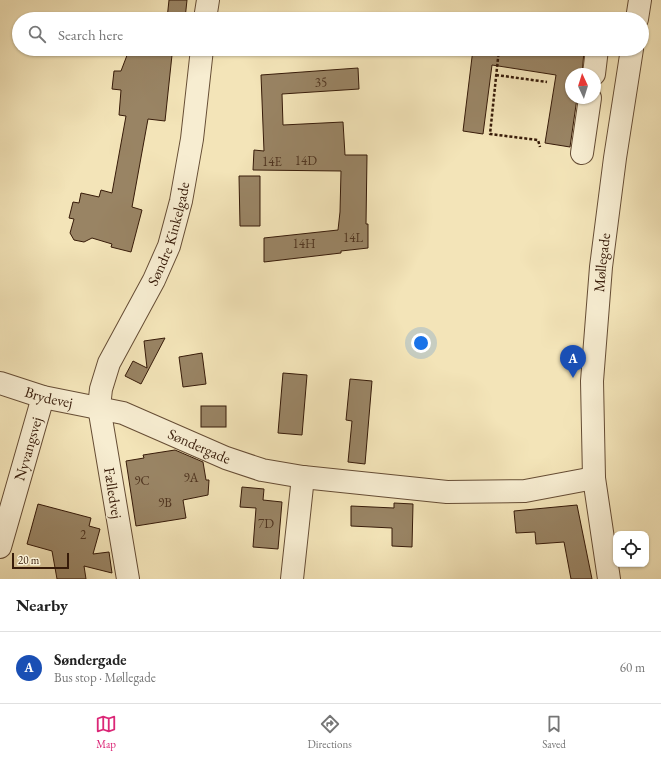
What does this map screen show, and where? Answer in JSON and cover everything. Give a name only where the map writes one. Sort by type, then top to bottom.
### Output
[{"type":"street","points":[[206,12],[208,0]]},
{"type":"street","points":[[638,12],[640,0]]},
{"type":"street","name":"Søndre Kinkelgade","points":[[99,407],[101,389],[109,363],[154,280],[169,246],[181,202],[188,162],[201,56]]},
{"type":"street","points":[[595,68],[596,56]]},
{"type":"street","name":"Møllegade","points":[[609,579],[594,478],[592,381],[601,272],[615,158],[631,56]]},
{"type":"street","points":[[582,153],[589,104]]},
{"type":"street","name":"Brydevej","points":[[0,383],[43,397],[99,407]]},
{"type":"street","name":"Nyvangsvej","points":[[0,547],[43,397]]},
{"type":"street","name":"Søndergade","points":[[99,407],[123,413],[226,458],[262,470],[303,478],[447,492],[524,491],[594,478]]},
{"type":"street","name":"Fælledvej","points":[[99,407],[128,579]]},
{"type":"street","points":[[292,579],[303,478]]},
{"type":"path","points":[[498,56],[490,134],[538,140],[540,147]]},
{"type":"path","points":[[496,75],[547,82]]},
{"type":"building","points":[[169,0],[187,0],[186,12],[168,12]]},
{"type":"building","points":[[127,56],[172,56],[165,121],[148,119],[132,207],[142,210],[131,252],[111,247],[112,244],[92,238],[84,242],[74,240],[70,233],[74,219],[69,218],[73,202],[79,203],[81,193],[99,197],[101,190],[112,193],[126,116],[119,115],[121,90],[112,89],[114,71],[121,71]]},
{"type":"building","points":[[472,56],[584,56],[583,68],[565,68],[565,104],[576,104],[570,147],[545,143],[556,75],[492,65],[483,134],[463,131]]},
{"type":"building","points":[[358,68],[359,89],[282,94],[283,125],[343,122],[345,155],[367,155],[366,224],[368,224],[368,248],[341,251],[341,253],[264,262],[264,238],[338,230],[341,171],[253,170],[254,150],[264,151],[261,75]]},
{"type":"building","points":[[239,176],[260,176],[260,226],[240,226]]},
{"type":"building","points":[[165,338],[141,384],[125,376],[133,361],[147,368],[144,341]]},
{"type":"building","points":[[202,353],[206,384],[183,387],[179,357]]},
{"type":"building","points":[[283,373],[307,375],[302,435],[278,433]]},
{"type":"building","points":[[350,379],[372,381],[365,464],[348,462],[352,421],[346,420]]},
{"type":"building","points":[[201,406],[226,406],[226,427],[201,427]]},
{"type":"building","points":[[175,450],[203,462],[206,480],[209,480],[208,495],[183,500],[186,518],[136,526],[126,461],[144,458],[143,455]]},
{"type":"building","points":[[242,487],[264,489],[263,500],[282,502],[278,549],[253,547],[256,508],[240,507]]},
{"type":"building","points":[[394,503],[413,504],[412,547],[392,546],[392,528],[351,526],[351,506],[394,508]]},
{"type":"building","points":[[38,504],[91,518],[89,526],[100,529],[93,554],[109,552],[112,573],[84,566],[86,579],[57,579],[52,551],[27,544]]},
{"type":"building","points":[[577,505],[592,579],[571,579],[564,542],[536,544],[535,532],[516,533],[514,511]]},
{"type":"place","name":"Søndergade","points":[[573,378]]}]
